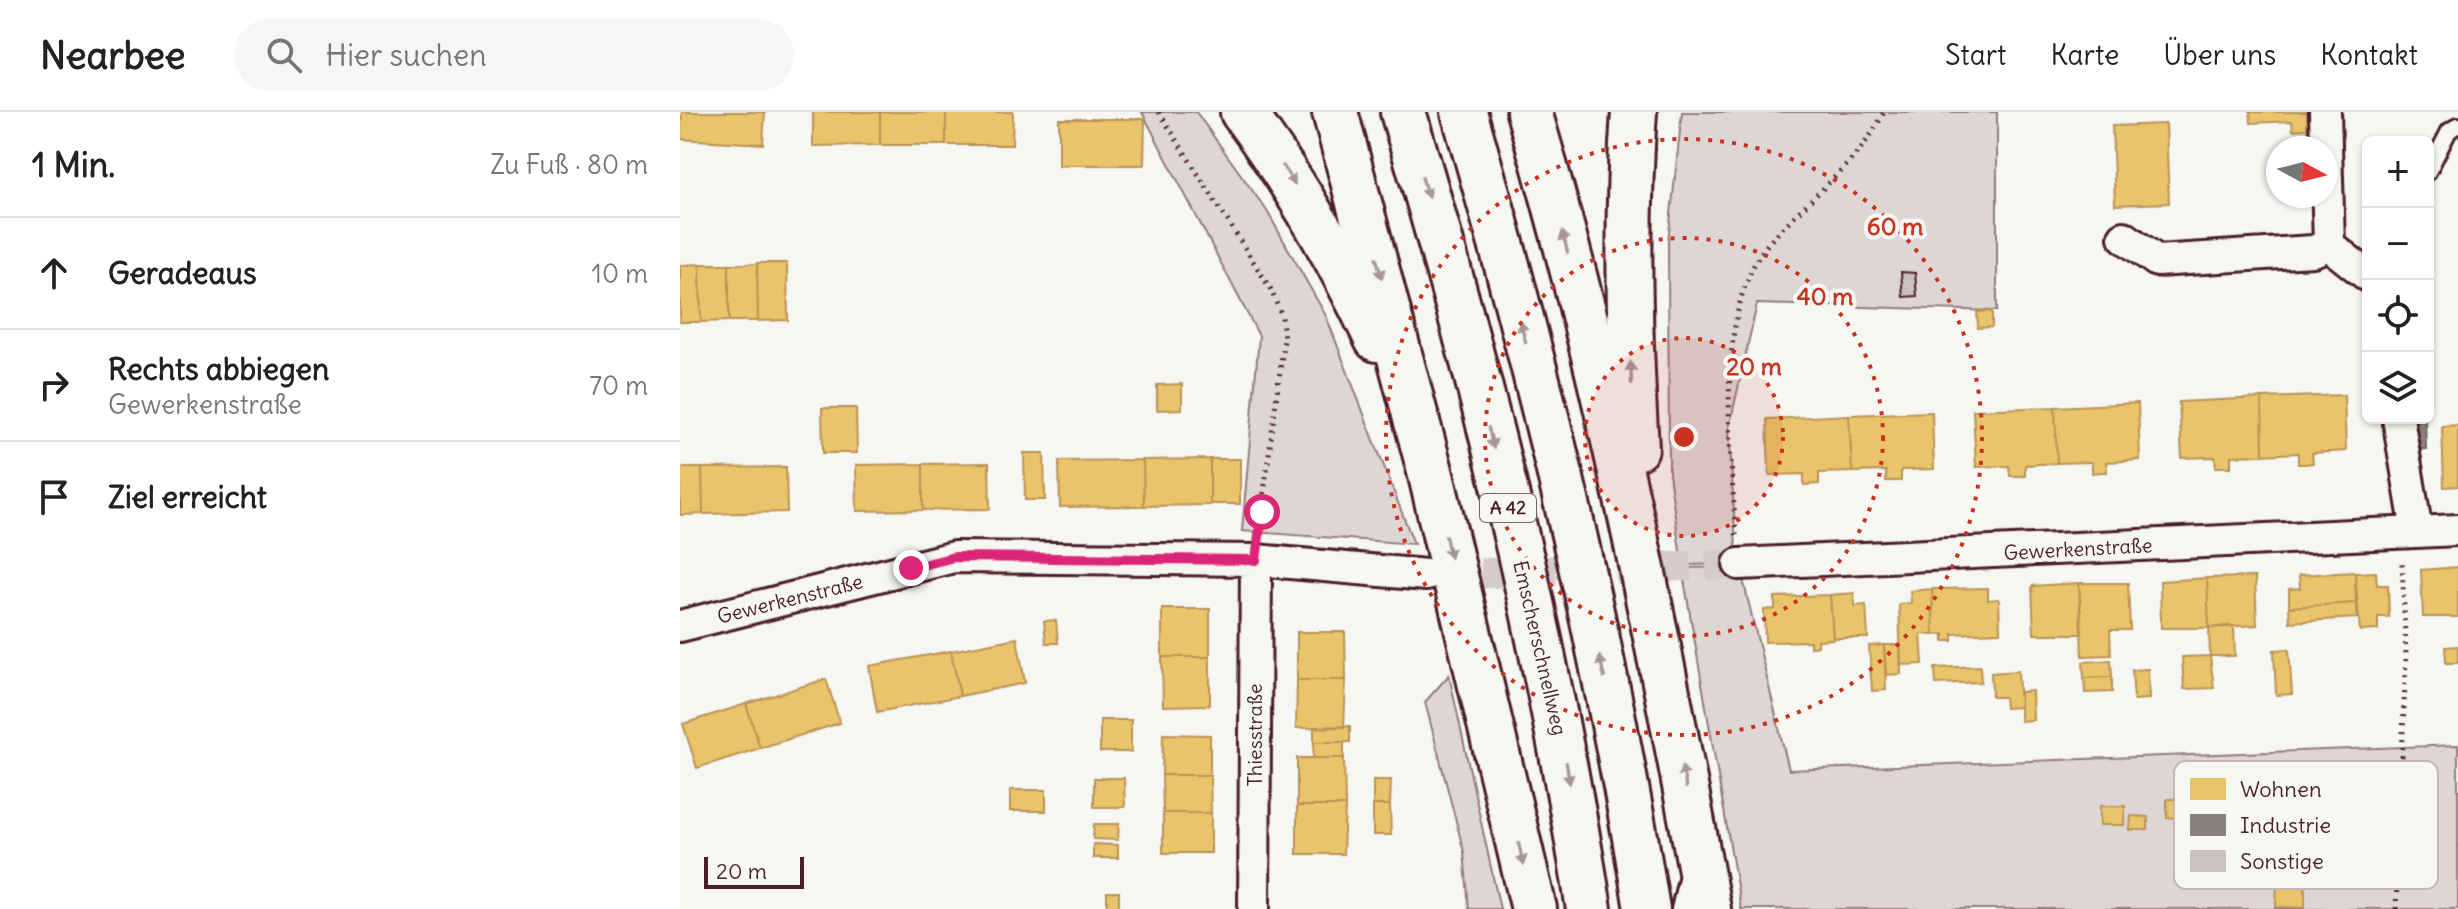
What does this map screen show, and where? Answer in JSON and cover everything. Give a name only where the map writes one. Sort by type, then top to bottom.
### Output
[{"type":"highway","points":[[1243,112],[1289,174],[1341,263],[1386,358],[1430,471]]},
{"type":"highway","points":[[1335,112],[1430,471],[1534,909]]},
{"type":"highway","name":"Emscherschnellweg","points":[[1403,112],[1432,208],[1503,485],[1565,755],[1589,909]]},
{"type":"highway","name":"A 42","points":[[1464,112],[1560,473],[1613,718],[1647,909]]},
{"type":"highway","points":[[1529,112],[1554,197],[1642,563],[1708,909]]},
{"type":"highway","points":[[1634,112],[1630,169],[1630,358],[1642,563]]},
{"type":"street","points":[[2325,112],[2329,245],[2362,271]]},
{"type":"street","points":[[2124,237],[2157,261],[2313,251],[2329,245]]},
{"type":"street","points":[[2399,424],[2409,533]]},
{"type":"street","name":"Gewerkenstraße","points":[[1739,564],[2458,530]]},
{"type":"street","name":"Gewerkenstraße","points":[[680,626],[954,557],[1256,560],[1426,575]]},
{"type":"street","name":"Thiesstraße","points":[[1254,909],[1256,560]]},
{"type":"lane","points":[[2434,160],[2449,131],[2458,125]]},
{"type":"lane","points":[[1679,909],[1696,840]]},
{"type":"path","points":[[1159,112],[1235,227],[1282,316],[1284,340],[1256,560]]},
{"type":"path","points":[[1739,564],[1729,388],[1746,284],[1761,252],[1864,146],[1884,112]]},
{"type":"path","points":[[2402,761],[2409,533]]},
{"type":"path","points":[[2396,909],[2397,889]]},
{"type":"shaded area","points":[[1142,112],[1196,112],[1267,211],[1326,316],[1414,544],[1242,531],[1259,336]]},
{"type":"shaded area","points":[[1682,112],[1997,112],[1997,311],[1757,304],[1729,428],[1737,564],[1682,565],[1669,474],[1668,242]]},
{"type":"shaded area","points":[[1740,567],[1789,770],[2458,745],[2458,909],[1741,909],[1682,568]]},
{"type":"shaded area","points":[[1449,675],[1500,909],[1469,909],[1464,852],[1425,702]]},
{"type":"building: Wohnen","points":[[682,112],[765,112],[763,144],[680,139]]},
{"type":"building: Wohnen","points":[[813,112],[880,112],[880,145],[813,146]]},
{"type":"building: Wohnen","points":[[880,112],[946,112],[946,145],[880,145]]},
{"type":"building: Wohnen","points":[[946,112],[1013,112],[1012,145],[946,145]]},
{"type":"building: Wohnen","points":[[2250,112],[2307,112],[2307,129],[2293,130],[2292,121],[2251,123]]},
{"type":"building: Wohnen","points":[[1059,119],[1145,119],[1144,165],[1059,165]]},
{"type":"building: Wohnen","points":[[2166,124],[2169,203],[2115,205],[2112,126]]},
{"type":"building: Wohnen","points":[[757,263],[787,263],[788,320],[758,321]]},
{"type":"building: Wohnen","points":[[757,263],[758,321],[729,321],[729,264]]},
{"type":"building: Wohnen","points":[[700,264],[729,264],[729,321],[701,322]]},
{"type":"building: Wohnen","points":[[700,264],[701,322],[680,322],[680,265]]},
{"type":"building: Wohnen","points":[[1992,311],[1992,327],[1978,328],[1977,312]]},
{"type":"building: Wohnen","points":[[1182,384],[1182,409],[1157,410],[1157,385]]},
{"type":"building: Wohnen","points":[[2344,395],[2346,451],[2312,453],[2313,463],[2305,464],[2298,464],[2298,453],[2263,455],[2262,398]]},
{"type":"building: Wohnen","points":[[2262,398],[2263,455],[2231,456],[2231,467],[2216,467],[2215,457],[2182,458],[2179,402]]},
{"type":"building: Wohnen","points":[[2138,403],[2140,460],[2106,462],[2107,472],[2092,473],[2092,462],[2057,463],[2055,407]]},
{"type":"building: Wohnen","points":[[2055,407],[2057,463],[2025,465],[2025,476],[2010,476],[2009,466],[1976,467],[1973,410]]},
{"type":"building: Wohnen","points":[[822,408],[856,408],[857,453],[823,453]]},
{"type":"building: Wohnen","points":[[1932,412],[1934,469],[1901,470],[1901,481],[1886,481],[1886,471],[1852,472],[1849,415]]},
{"type":"building: Wohnen","points":[[1849,415],[1852,472],[1819,473],[1819,484],[1804,485],[1804,474],[1769,475],[1767,419]]},
{"type":"building: Wohnen","points":[[2458,425],[2458,486],[2444,487],[2442,426]]},
{"type":"building: Wohnen","points":[[1024,453],[1044,453],[1045,500],[1025,500]]},
{"type":"building: Wohnen","points":[[1210,459],[1240,459],[1240,504],[1210,504]]},
{"type":"building: Wohnen","points":[[1210,459],[1210,505],[1144,506],[1143,460]]},
{"type":"building: Wohnen","points":[[1143,460],[1144,506],[1060,507],[1059,461]]},
{"type":"building: Wohnen","points":[[989,463],[990,509],[923,510],[923,464]]},
{"type":"building: Wohnen","points":[[923,464],[923,510],[857,511],[856,465]]},
{"type":"building: Wohnen","points":[[786,467],[787,512],[703,514],[702,468]]},
{"type":"building: Wohnen","points":[[680,468],[702,468],[703,514],[680,515]]},
{"type":"building: Wohnen","points":[[2458,567],[2458,617],[2423,617],[2421,570]]},
{"type":"building: Wohnen","points":[[2355,572],[2356,603],[2289,607],[2289,589],[2300,588],[2299,575]]},
{"type":"building: Wohnen","points":[[2376,572],[2377,585],[2388,585],[2389,617],[2378,617],[2378,630],[2360,631],[2355,573]]},
{"type":"building: Wohnen","points":[[2255,577],[2257,625],[2209,628],[2207,578]]},
{"type":"building: Wohnen","points":[[2207,578],[2209,628],[2161,628],[2160,581]]},
{"type":"building: Wohnen","points":[[2079,583],[2128,583],[2130,630],[2110,630],[2111,655],[2082,656]]},
{"type":"building: Wohnen","points":[[2079,583],[2082,634],[2034,634],[2032,586]]},
{"type":"building: Wohnen","points":[[1988,588],[1988,600],[1999,599],[2000,632],[1953,634],[1953,641],[1944,641],[1944,634],[1934,635],[1932,589]]},
{"type":"building: Wohnen","points":[[1932,589],[1934,635],[1921,634],[1923,664],[1901,665],[1899,604],[1911,603],[1910,591]]},
{"type":"building: Wohnen","points":[[1854,593],[1855,606],[1866,605],[1868,638],[1833,638],[1830,595]]},
{"type":"building: Wohnen","points":[[1830,595],[1833,639],[1818,640],[1818,646],[1810,647],[1810,641],[1765,642],[1764,610],[1775,609],[1775,597]]},
{"type":"building: Wohnen","points":[[2356,603],[2357,618],[2290,622],[2289,607]]},
{"type":"building: Wohnen","points":[[1162,609],[1210,609],[1210,657],[1162,657]]},
{"type":"building: Wohnen","points":[[1056,620],[1058,643],[1046,643],[1044,621]]},
{"type":"building: Wohnen","points":[[2234,626],[2235,656],[2210,656],[2209,628]]},
{"type":"building: Wohnen","points":[[1297,632],[1345,632],[1346,680],[1297,680]]},
{"type":"building: Wohnen","points":[[1017,638],[1025,683],[960,696],[951,651]]},
{"type":"building: Wohnen","points":[[1884,645],[1900,645],[1901,674],[1886,675]]},
{"type":"building: Wohnen","points":[[1884,645],[1886,690],[1872,691],[1869,646]]},
{"type":"building: Wohnen","points":[[2458,646],[2458,663],[2446,663],[2445,647]]},
{"type":"building: Wohnen","points":[[2289,649],[2292,694],[2276,695],[2274,650]]},
{"type":"building: Wohnen","points":[[951,651],[960,696],[877,712],[869,666]]},
{"type":"building: Wohnen","points":[[2210,656],[2214,688],[2184,689],[2182,657]]},
{"type":"building: Wohnen","points":[[1162,657],[1210,657],[1210,705],[1163,706]]},
{"type":"building: Wohnen","points":[[2111,660],[2112,677],[2084,678],[2083,662]]},
{"type":"building: Wohnen","points":[[1980,666],[1981,682],[1936,684],[1935,668]]},
{"type":"building: Wohnen","points":[[2148,669],[2149,699],[2134,700],[2132,670]]},
{"type":"building: Wohnen","points":[[2018,671],[2020,707],[2005,708],[2004,697],[1992,697],[1991,673]]},
{"type":"building: Wohnen","points":[[2112,677],[2112,692],[2085,693],[2084,678]]},
{"type":"building: Wohnen","points":[[826,679],[840,723],[760,748],[746,704]]},
{"type":"building: Wohnen","points":[[1297,680],[1346,680],[1344,727],[1296,728]]},
{"type":"building: Wohnen","points":[[2032,691],[2033,720],[2020,721],[2020,692]]},
{"type":"building: Wohnen","points":[[746,704],[760,748],[697,768],[683,724]]},
{"type":"building: Wohnen","points":[[1100,720],[1131,720],[1131,752],[1100,752]]},
{"type":"building: Wohnen","points":[[1350,726],[1350,742],[1314,742],[1314,727]]},
{"type":"building: Wohnen","points":[[1163,734],[1210,735],[1210,775],[1162,775]]},
{"type":"building: Wohnen","points":[[1314,742],[1344,742],[1344,758],[1313,758]]},
{"type":"building: Wohnen","points":[[1297,758],[1344,758],[1345,806],[1297,806]]},
{"type":"building: Wohnen","points":[[1162,775],[1210,775],[1211,813],[1163,813]]},
{"type":"building: Wohnen","points":[[1094,778],[1124,778],[1125,807],[1094,807]]},
{"type":"building: Wohnen","points":[[1373,780],[1391,780],[1390,805],[1373,805]]},
{"type":"building: Wohnen","points":[[1010,790],[1046,790],[1046,811],[1010,811]]},
{"type":"building: Wohnen","points":[[2167,799],[2174,799],[2174,818],[2167,818]]},
{"type":"building: Wohnen","points":[[1373,805],[1390,805],[1391,835],[1373,835]]},
{"type":"building: Wohnen","points":[[1297,806],[1345,806],[1343,854],[1297,854]]},
{"type":"building: Wohnen","points":[[2100,806],[2125,806],[2124,825],[2100,825]]},
{"type":"building: Wohnen","points":[[1163,813],[1211,813],[1211,853],[1163,853]]},
{"type":"building: Wohnen","points":[[2131,816],[2148,817],[2148,830],[2130,830]]},
{"type":"building: Wohnen","points":[[1094,824],[1119,824],[1118,840],[1093,839]]},
{"type":"building: Wohnen","points":[[1093,844],[1118,845],[1118,858],[1093,858]]},
{"type":"building: Wohnen","points":[[2277,889],[2305,889],[2305,908],[2276,907]]},
{"type":"building: Wohnen","points":[[1107,892],[1119,892],[1119,907],[1107,908]]},
{"type":"building: Industrie","points":[[2410,424],[2425,424],[2426,449],[2412,450]]},
{"type":"building: Sonstige","points":[[1901,272],[1915,273],[1917,296],[1903,297]]},
{"type":"tunnel","points":[[1436,575],[1739,564]]},
{"type":"route","points":[[911,568],[954,557],[1256,560],[1262,512]]}]
